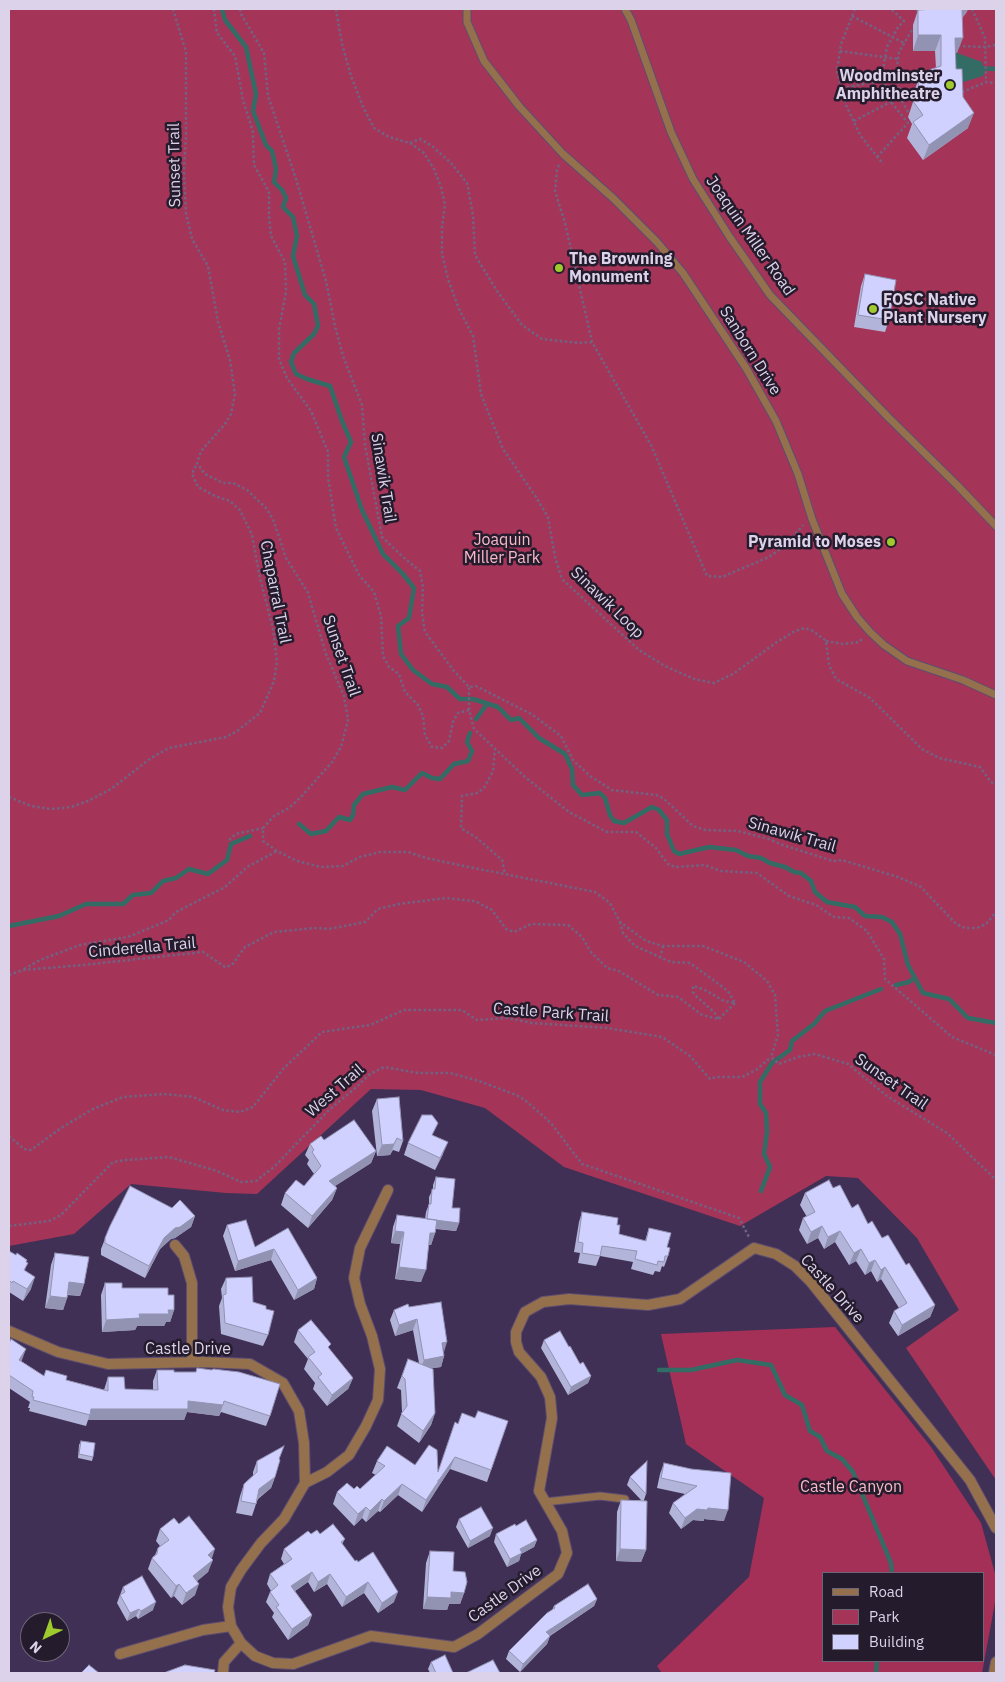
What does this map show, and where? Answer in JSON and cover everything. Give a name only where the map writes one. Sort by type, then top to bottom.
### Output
[{"type":"street","points":[[305,1483],[327,1472],[349,1455],[366,1426],[378,1400],[380,1369],[354,1278],[360,1248],[388,1190]]},
{"type":"street","points":[[176,1245],[184,1256],[192,1283],[192,1362]]},
{"type":"street","name":"Castle Drive","points":[[9,1331],[58,1352],[108,1364],[192,1362],[250,1364],[282,1383],[299,1410],[304,1443],[305,1483],[284,1519],[261,1543],[241,1570],[231,1587],[228,1607],[231,1626],[241,1643],[255,1656],[273,1663],[293,1664],[371,1636],[454,1647],[478,1634],[558,1574],[567,1553],[562,1531],[538,1491],[552,1418],[550,1397],[541,1377],[519,1352],[516,1342],[516,1332],[525,1312],[543,1302],[569,1299],[648,1305],[680,1299],[754,1248],[776,1254],[795,1266],[811,1282],[970,1480],[996,1528]]},
{"type":"street","points":[[120,1654],[203,1630],[231,1626]]},
{"type":"street","points":[[223,1673],[224,1662],[241,1643]]},
{"type":"street","points":[[994,1673],[996,1662]]},
{"type":"lane","name":"Sanborn Drive","points":[[467,9],[467,22],[484,60],[519,106],[564,154],[614,198],[651,236],[688,280],[746,368],[776,421],[798,474],[812,519],[842,594],[870,632],[884,645],[907,661],[963,680],[996,694]]},
{"type":"lane","name":"Joaquin Miller Road","points":[[625,9],[631,20],[671,132],[693,179],[729,236],[770,295],[996,526]]},
{"type":"lane","points":[[545,1502],[600,1496],[625,1499]]},
{"type":"path","name":"Sunset Trail","points":[[174,9],[186,52],[184,170],[186,213],[192,239],[208,266],[218,322],[230,360],[234,394],[231,414],[225,424],[201,451],[197,463],[205,474],[223,483],[233,483],[247,490],[273,519],[286,558],[308,593],[326,654],[344,696],[348,720],[341,747],[332,762],[300,798],[289,808],[274,816],[263,828]]},
{"type":"path","points":[[214,9],[217,33],[235,56],[243,100],[252,132],[254,166],[269,192],[268,216],[271,236],[285,262],[286,292],[279,329],[279,359],[287,378],[311,411],[328,452],[328,477],[336,528],[359,575],[374,592],[381,616],[382,656],[389,667],[399,674],[405,692],[418,705],[423,716],[425,735],[432,747],[442,748],[449,741],[453,722],[458,713],[469,710]]},
{"type":"path","name":"Sinawik Trail","points":[[240,9],[241,14],[264,53],[268,96],[296,178],[326,281],[343,356],[362,406],[365,446],[382,537],[420,571],[423,587],[422,613],[425,632],[454,671],[469,687],[476,686],[533,715],[561,736],[573,760],[590,776],[612,790],[656,795],[663,798],[693,826],[705,830],[738,831],[769,839],[833,861],[842,860],[898,877],[921,887],[956,924],[966,928],[977,928],[986,924],[996,912]]},
{"type":"path","name":"Sinawik Loop","points":[[336,9],[342,44],[351,76],[363,107],[374,128],[389,137],[410,143],[424,153],[434,169],[445,205],[442,227],[442,254],[456,302],[473,336],[481,394],[503,449],[548,517],[555,558],[562,579],[639,650],[665,666],[694,679],[714,683],[733,674],[776,642],[795,631],[805,628],[826,641]]},
{"type":"path","points":[[856,9],[841,44],[837,71],[846,105],[860,135],[883,164]]},
{"type":"path","points":[[877,157],[908,123],[891,102],[883,80],[885,58],[892,36],[904,21],[891,9]]},
{"type":"path","points":[[917,9],[918,19]]},
{"type":"path","points":[[972,9],[984,38],[986,82]]},
{"type":"path","points":[[852,16],[904,42]]},
{"type":"path","points":[[908,112],[900,97],[897,78],[898,59],[904,42],[912,30]]},
{"type":"path","points":[[958,46],[985,47],[996,45]]},
{"type":"path","points":[[840,51],[898,59]]},
{"type":"path","points":[[842,88],[897,78]]},
{"type":"path","points":[[961,92],[986,82],[996,83]]},
{"type":"path","points":[[854,122],[900,97]]},
{"type":"path","points":[[410,143],[420,139],[432,146],[451,163],[467,183],[473,215],[475,255],[497,291],[522,325],[542,340],[579,343],[592,342]]},
{"type":"path","points":[[564,154],[557,170],[555,191],[565,223],[592,342],[651,444],[707,576],[722,577],[769,557],[786,544],[800,528],[812,519]]},
{"type":"path","name":"Chaparral Trail","points":[[9,797],[31,806],[51,809],[71,807],[88,801],[110,789],[151,758],[169,748],[226,737],[238,731],[260,713],[274,682],[276,662],[274,629],[260,578],[252,535],[240,510],[230,501],[214,496],[198,487],[192,474],[197,463]]},
{"type":"path","points":[[870,632],[859,642],[843,644],[826,641],[829,665],[836,679],[870,698],[922,749],[939,758],[980,766],[991,782],[996,785]]},
{"type":"path","points":[[469,687],[469,710],[474,729],[496,748],[525,778],[569,812],[607,832],[636,832],[656,848],[668,864],[675,867],[705,865],[721,871],[757,873],[789,896],[816,904],[834,916],[849,918],[867,931],[884,959],[885,979],[952,1037],[996,1055]]},
{"type":"path","points":[[496,748],[493,771],[484,788],[477,793],[462,796],[461,828],[477,838],[502,860],[505,874]]},
{"type":"path","points":[[229,840],[236,834],[263,828],[263,841],[277,851],[297,861],[321,867],[342,866],[360,857],[380,852],[408,852],[436,860],[595,892],[610,903],[620,922],[623,933],[635,946],[672,962],[690,963],[728,991],[735,1003]]},
{"type":"path","points":[[23,970],[40,960],[80,945],[128,937],[169,920],[176,912],[226,887],[247,867],[277,851]]},
{"type":"path","name":"Cinderella Trail","points":[[9,975],[23,970],[203,952],[225,967],[232,965],[245,947],[274,932],[314,928],[329,930],[365,922],[378,909],[399,904],[446,898],[475,901],[492,910],[506,930],[514,932],[531,924],[568,925],[582,937],[591,952],[607,968],[619,971],[658,995],[678,998],[702,1015],[719,1019]]},
{"type":"path","points":[[620,922],[646,941],[663,946],[703,946],[744,962],[766,981],[775,995],[778,1035],[772,1058]]},
{"type":"path","points":[[660,958],[663,946]]},
{"type":"path","points":[[693,986],[703,989],[724,1001],[735,1003],[719,1019],[693,992],[693,986]]},
{"type":"path","name":"Castle Park Trail","points":[[9,1136],[24,1149],[31,1150],[61,1128],[93,1109],[123,1098],[164,1094],[193,1097],[223,1110],[240,1112],[253,1107],[283,1069],[322,1032],[370,1025],[404,1010],[462,1010],[477,1020],[507,1018],[532,1023],[607,1028],[662,1037],[690,1056],[710,1079],[716,1077],[742,1077],[756,1070],[772,1058]]},
{"type":"path","name":"Sunset Trail","points":[[772,1058],[779,1064],[798,1057],[815,1054],[848,1064],[887,1096],[946,1133],[996,1180]]},
{"type":"path","name":"West Trail","points":[[9,1226],[49,1221],[60,1215],[113,1162],[169,1157],[217,1171],[242,1182],[256,1180],[274,1167],[330,1109],[354,1090],[370,1074],[384,1067],[418,1073],[450,1073],[479,1081],[516,1095],[525,1100],[551,1123],[582,1164],[739,1218],[754,1248]]},
{"type":"green space","name":"Joaquin Miller Park","points":[[9,9],[996,9],[996,1480],[906,1348],[959,1310],[917,1238],[858,1178],[826,1176],[740,1226],[564,1167],[485,1108],[421,1090],[371,1089],[257,1194],[131,1184],[74,1234],[9,1246]]},
{"type":"green space","name":"Castle Canyon","points":[[835,1327],[931,1447],[981,1523],[996,1577],[996,1597],[985,1657],[985,1572],[822,1572],[822,1662],[984,1662],[982,1673],[662,1673],[657,1666],[749,1577],[764,1498],[686,1444],[661,1334]]},
{"type":"shaded area","points":[[957,53],[982,62],[985,71],[983,76],[957,84],[949,54]]},
{"type":"building","name":"Woodminster Amphitheatre","points":[[963,9],[963,38],[955,38],[956,69],[962,69],[963,97],[974,113],[929,145],[913,122],[923,115],[913,101],[919,92],[918,81],[923,72],[941,66],[941,35],[918,35],[918,10]]},
{"type":"building","name":"FOSC Native Plant Nursery","points":[[865,274],[896,280],[889,320],[858,315]]},
{"type":"building","points":[[399,1097],[403,1141],[397,1138],[394,1144],[382,1145],[377,1099]]},
{"type":"building","points":[[422,1115],[432,1115],[438,1123],[432,1135],[448,1142],[440,1158],[408,1143]]},
{"type":"building","points":[[354,1120],[376,1151],[329,1181],[337,1188],[312,1216],[285,1193],[296,1180],[304,1186],[321,1166],[312,1152],[314,1150],[310,1144],[321,1136],[324,1140]]},
{"type":"building","points":[[436,1177],[455,1179],[452,1208],[460,1208],[459,1223],[427,1219],[432,1189],[435,1189]]},
{"type":"building","points":[[829,1180],[833,1188],[840,1185],[852,1208],[858,1204],[868,1224],[872,1221],[882,1238],[888,1235],[906,1265],[909,1263],[935,1305],[902,1325],[894,1311],[907,1303],[885,1267],[881,1270],[875,1260],[869,1263],[861,1249],[854,1253],[840,1231],[828,1237],[822,1226],[811,1232],[803,1218],[815,1212],[805,1193]]},
{"type":"building","points":[[130,1186],[172,1208],[180,1200],[195,1216],[180,1227],[175,1228],[164,1238],[149,1266],[105,1243],[110,1226]]},
{"type":"building","points":[[582,1212],[618,1218],[617,1225],[620,1225],[619,1234],[646,1241],[649,1228],[671,1233],[667,1247],[670,1248],[668,1256],[665,1256],[664,1262],[658,1261],[657,1265],[635,1259],[637,1251],[602,1246],[600,1256],[582,1253],[583,1243],[578,1242]]},
{"type":"building","points":[[397,1215],[437,1220],[435,1233],[430,1233],[426,1270],[399,1267],[404,1232],[395,1231]]},
{"type":"building","points":[[246,1220],[255,1247],[288,1228],[317,1278],[298,1290],[274,1249],[238,1261],[227,1225]]},
{"type":"building","points":[[9,1251],[16,1255],[17,1253],[27,1260],[26,1262],[28,1263],[24,1270],[35,1277],[27,1289],[9,1280]]},
{"type":"building","points":[[55,1253],[89,1257],[84,1284],[69,1282],[67,1298],[50,1296]]},
{"type":"building","points":[[252,1277],[253,1302],[274,1311],[268,1335],[225,1323],[223,1295],[226,1294],[226,1278]]},
{"type":"building","points":[[105,1283],[122,1283],[122,1288],[168,1288],[168,1295],[174,1295],[174,1310],[168,1310],[169,1314],[139,1314],[140,1318],[106,1320]]},
{"type":"building","points":[[441,1302],[447,1342],[442,1343],[444,1356],[424,1360],[417,1319],[399,1325],[394,1310],[408,1304],[409,1307]]},
{"type":"building","points":[[311,1320],[331,1344],[328,1347],[353,1378],[332,1395],[318,1377],[322,1374],[308,1357],[315,1352],[298,1330]]},
{"type":"building","points":[[560,1331],[580,1364],[583,1362],[591,1376],[571,1387],[544,1340]]},
{"type":"building","points":[[11,1339],[26,1349],[19,1360],[44,1376],[46,1370],[67,1376],[66,1380],[108,1391],[108,1377],[124,1377],[125,1389],[158,1390],[157,1370],[196,1372],[197,1368],[239,1372],[280,1384],[270,1416],[224,1401],[223,1405],[188,1401],[188,1409],[91,1409],[90,1415],[33,1400],[33,1391],[9,1375],[9,1343]]},
{"type":"building","points":[[408,1359],[433,1369],[435,1413],[423,1431],[401,1414],[407,1406],[405,1379],[402,1376]]},
{"type":"building","points":[[478,1411],[508,1421],[491,1470],[455,1457],[426,1500],[402,1484],[370,1511],[366,1507],[358,1514],[337,1492],[347,1483],[354,1489],[357,1486],[360,1489],[385,1466],[377,1461],[387,1446],[415,1465],[429,1445],[437,1450],[438,1472],[455,1422],[458,1424],[462,1413],[475,1418]]},
{"type":"building","points":[[81,1441],[95,1443],[93,1457],[79,1454]]},
{"type":"building","points":[[284,1446],[275,1477],[259,1489],[256,1504],[241,1501],[244,1484],[257,1472],[257,1461]]},
{"type":"building","points":[[647,1461],[646,1494],[630,1477]]},
{"type":"building","points":[[664,1463],[691,1469],[731,1473],[728,1510],[697,1509],[685,1518],[673,1503],[697,1486],[661,1478]]},
{"type":"building","points":[[621,1500],[647,1501],[646,1550],[620,1549]]},
{"type":"building","points":[[481,1507],[493,1528],[470,1541],[459,1519]]},
{"type":"building","points":[[189,1516],[215,1549],[208,1555],[213,1560],[193,1576],[199,1584],[186,1593],[179,1584],[176,1586],[152,1558],[157,1554],[158,1548],[169,1540],[160,1529],[174,1518],[179,1524]]},
{"type":"building","points":[[526,1520],[537,1540],[520,1549],[522,1553],[510,1559],[496,1534]]},
{"type":"building","points":[[333,1524],[345,1539],[341,1542],[355,1561],[357,1560],[358,1562],[373,1552],[398,1592],[382,1603],[368,1582],[346,1597],[330,1574],[318,1582],[312,1572],[291,1586],[312,1615],[292,1629],[276,1607],[279,1605],[270,1592],[278,1585],[270,1574],[292,1559],[284,1549],[308,1531],[311,1534],[317,1530],[320,1534]]},
{"type":"building","points":[[430,1551],[454,1552],[453,1571],[465,1572],[467,1582],[464,1593],[451,1592],[451,1598],[427,1597]]},
{"type":"building","points":[[142,1576],[156,1602],[141,1611],[139,1609],[130,1613],[120,1595],[125,1592],[123,1587]]},
{"type":"building","points":[[588,1584],[597,1599],[546,1632],[550,1636],[523,1664],[509,1651],[547,1613],[555,1608],[554,1606]]},
{"type":"building","points":[[445,1655],[453,1673],[436,1673],[431,1662]]},
{"type":"building","points":[[493,1660],[500,1673],[466,1673]]},
{"type":"building","points":[[89,1665],[99,1673],[81,1673]]},
{"type":"building","points":[[185,1665],[215,1670],[214,1673],[166,1672]]},
{"type":"waterway","points":[[222,9],[225,20],[246,47],[256,94],[253,111],[266,145],[272,151],[276,169],[274,182],[282,190],[286,198],[283,207],[293,217],[297,236],[293,256],[305,295],[314,304],[318,326],[314,334],[294,353],[291,362],[296,374],[330,386],[351,442],[344,457],[362,510],[383,554],[414,588],[409,618],[398,626],[401,654],[413,670],[432,684],[447,687],[460,699],[473,699],[498,707],[511,720],[519,718],[539,738],[565,754],[572,769],[573,785],[582,795],[600,793],[605,798],[610,815],[614,821],[624,823],[652,807],[659,810],[667,820],[667,834],[674,851],[679,854],[709,847],[736,850],[748,856],[761,858],[770,863],[801,873],[811,881],[815,892],[827,902],[855,907],[865,916],[882,917],[892,922],[900,934],[908,965],[923,993],[949,999],[968,1018],[996,1023]]},
{"type":"waterway","points":[[979,68],[996,69]]},
{"type":"waterway","points":[[476,719],[487,704]]},
{"type":"waterway","points":[[299,824],[311,834],[326,831],[339,817],[350,820],[353,815],[354,805],[363,794],[392,787],[405,790],[422,773],[432,778],[440,779],[454,764],[468,761],[472,751],[467,742],[470,733]]},
{"type":"waterway","points":[[9,926],[59,916],[86,904],[123,904],[133,895],[151,893],[163,881],[176,878],[189,869],[208,874],[227,860],[231,844],[250,836]]},
{"type":"waterway","points":[[896,985],[909,982],[914,978]]},
{"type":"waterway","points":[[761,1191],[770,1167],[764,1154],[767,1132],[766,1113],[760,1104],[760,1082],[772,1063],[790,1050],[792,1041],[814,1024],[825,1011],[881,989]]},
{"type":"waterway","points":[[659,1370],[691,1370],[737,1360],[771,1365],[785,1395],[802,1405],[810,1431],[820,1437],[827,1451],[842,1459],[853,1472],[891,1563],[892,1572]]},
{"type":"waterway","points":[[876,1673],[877,1662]]},
{"type":"place","name":"Woodminster Amphitheatre","points":[[950,85]]},
{"type":"place","name":"The Browning Monument","points":[[559,268]]},
{"type":"place","name":"FOSC Native Plant Nursery","points":[[873,309]]},
{"type":"place","name":"Pyramid to Moses","points":[[891,542]]}]
